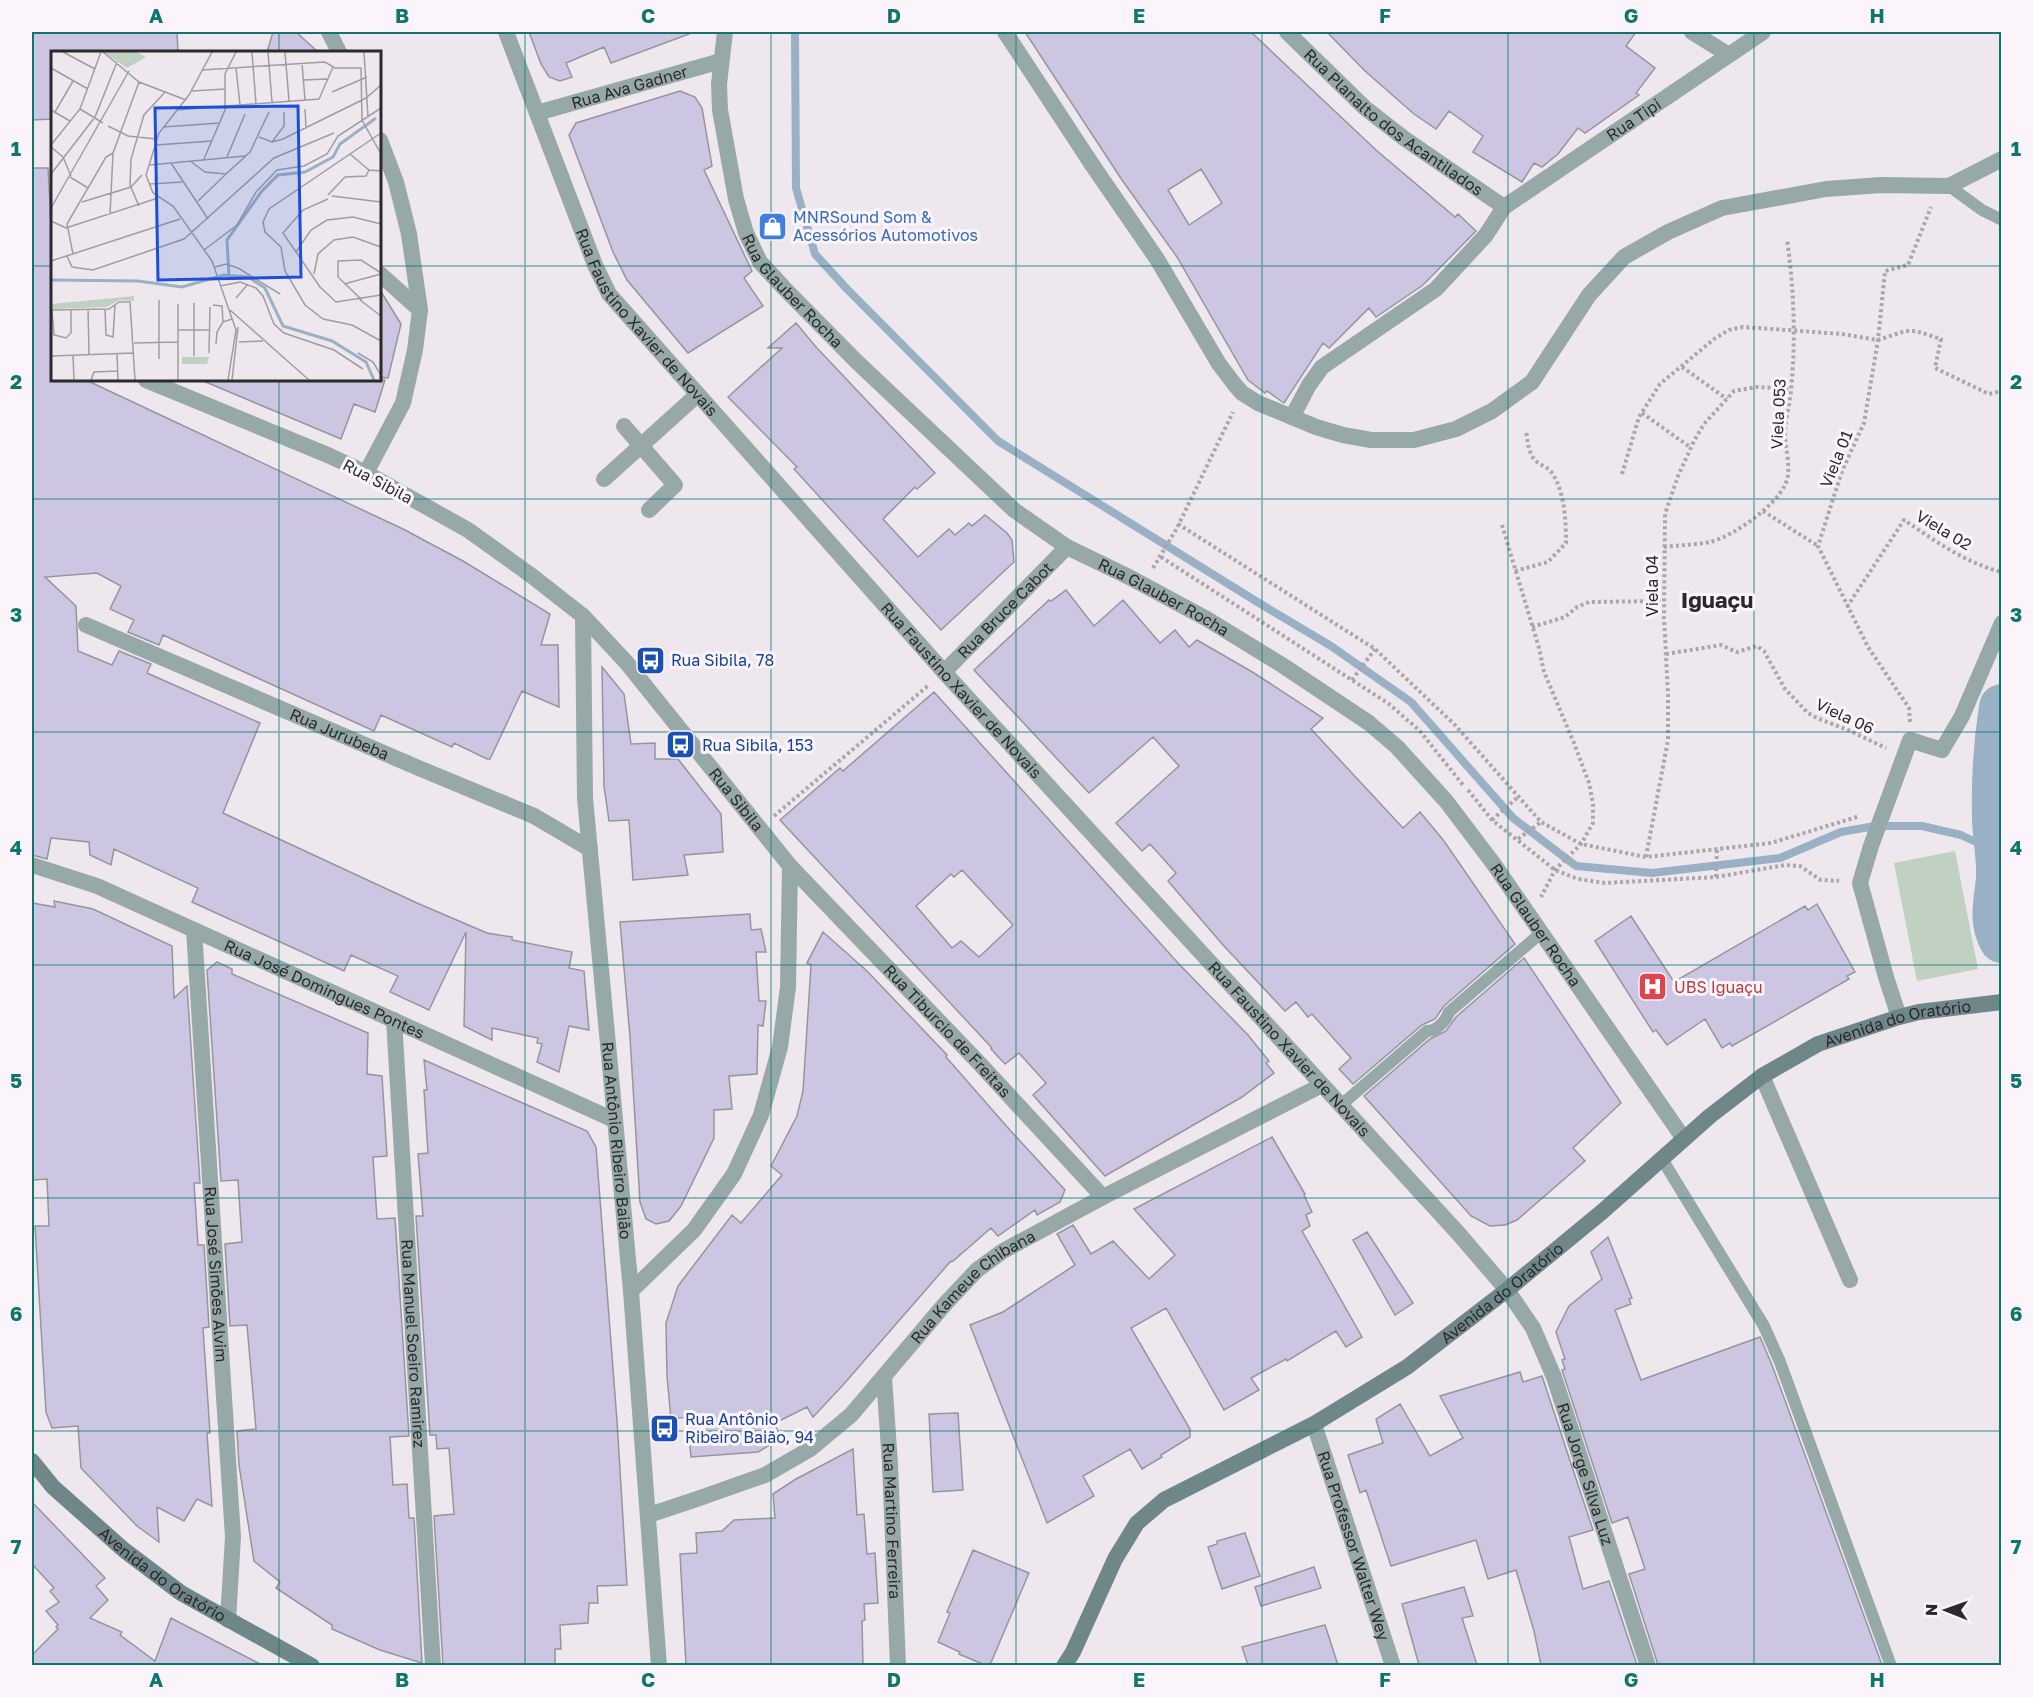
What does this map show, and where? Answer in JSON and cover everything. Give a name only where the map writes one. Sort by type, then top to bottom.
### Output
[{"type":"main road","name":"Avenida do Oratório","points":[[1064,1665],[1115,1559],[1137,1523],[1164,1500],[1314,1424],[1407,1367],[1603,1212],[1710,1116],[1762,1076],[1818,1044],[1899,1017],[1919,1012],[2001,1002]]},
{"type":"main road","name":"Avenida do Oratório","points":[[32,1461],[53,1487],[124,1550],[181,1593],[312,1665]]},
{"type":"street","points":[[328,32],[338,51]]},
{"type":"street","name":"Rua Faustino Xavier de Novais","points":[[506,32],[595,265],[609,294],[944,672],[1458,1233],[1507,1290]]},
{"type":"street","name":"Rua Glauber Rocha","points":[[725,32],[719,84],[720,110],[732,180],[746,233],[760,262],[856,362],[1021,516],[1067,547],[1207,619],[1282,665],[1369,723],[1397,747],[1446,801],[1531,916],[1684,1139]]},
{"type":"street","points":[[1005,32],[1157,259],[1219,364],[1242,393],[1258,403],[1292,417],[1343,435],[1371,440],[1414,440],[1456,429],[1492,411],[1532,382],[1567,332],[1589,295],[1624,257],[1668,232],[1722,208],[1826,189],[1881,185],[1944,186],[2001,159]]},
{"type":"street","name":"Rua Planalto dos Acantilados","points":[[1287,32],[1365,108],[1405,139],[1504,207]]},
{"type":"street","points":[[1692,32],[1729,55]]},
{"type":"street","name":"Rua Tipi","points":[[1504,207],[1763,32]]},
{"type":"street","name":"Rua Ava Gadner","points":[[537,113],[721,61]]},
{"type":"street","points":[[366,473],[403,403],[415,350],[420,310],[402,203],[381,143]]},
{"type":"street","points":[[1292,417],[1309,385],[1322,367],[1436,289],[1486,235],[1504,207]]},
{"type":"street","points":[[381,275],[420,310]]},
{"type":"street","name":"Rua Sibila","points":[[148,381],[366,473],[468,530],[532,576],[583,616],[626,662],[790,866]]},
{"type":"street","points":[[604,479],[697,395]]},
{"type":"street","points":[[624,426],[675,485],[649,510]]},
{"type":"street","name":"Rua Bruce Cabot","points":[[944,672],[1067,547]]},
{"type":"street","name":"Rua Antônio Ribeiro Baião","points":[[583,616],[585,798],[631,1291],[659,1665]]},
{"type":"street","points":[[1899,1017],[1860,883],[1910,740],[1942,750],[1962,716],[2001,623]]},
{"type":"street","name":"Rua Jurubeba","points":[[86,625],[534,816],[590,849]]},
{"type":"street","name":"Rua José Domingues Pontes","points":[[32,865],[97,886],[614,1120]]},
{"type":"street","points":[[631,1291],[693,1230],[734,1174],[761,1115],[780,1047],[788,987],[790,866]]},
{"type":"street","name":"Rua Tiburcio de Freitas","points":[[790,866],[979,1063],[1103,1197]]},
{"type":"street","name":"Rua José Simões Alvim","points":[[194,930],[232,1537],[228,1620]]},
{"type":"street","name":"Rua Manuel Soeiro Ramirez","points":[[394,1020],[433,1665]]},
{"type":"street","points":[[1762,1076],[1850,1280]]},
{"type":"street","name":"Rua Kameue Chibana","points":[[649,1515],[765,1475],[810,1449],[851,1416],[976,1270],[1003,1251],[1322,1085]]},
{"type":"street","name":"Rua Jorge Silva Luz","points":[[1507,1290],[1533,1328],[1554,1377],[1648,1665]]},
{"type":"street","name":"Rua Martino Ferreira","points":[[884,1377],[898,1665]]},
{"type":"street","name":"Rua Professor Walter Wey","points":[[1314,1424],[1393,1665]]},
{"type":"lane","points":[[1944,186],[2001,220]]},
{"type":"lane","points":[[1340,1106],[1427,1031],[1433,1030],[1447,1019],[1449,1012],[1541,933]]},
{"type":"lane","points":[[1662,1159],[1764,1326],[1780,1362],[1891,1665]]},
{"type":"path","name":"Viela 01","points":[[1818,546],[1842,471],[1864,423],[1878,340],[1885,271],[1908,265],[1944,186]]},
{"type":"path","name":"Viela 053","points":[[1664,547],[1710,542],[1730,535],[1763,511],[1785,484],[1788,468],[1785,432],[1791,389],[1794,331],[1793,286],[1787,239]]},
{"type":"path","points":[[1622,474],[1632,437],[1642,413],[1660,384],[1714,339],[1729,330],[1743,327],[1842,334],[1878,340],[1916,331],[1941,339],[1935,368],[1989,394],[2001,391]]},
{"type":"path","points":[[1682,367],[1727,399]]},
{"type":"path","name":"Viela 04","points":[[1646,857],[1668,740],[1664,601],[1665,514],[1690,447],[1704,424],[1734,391],[1745,388],[1791,389]]},
{"type":"path","points":[[1242,393],[1162,555],[1389,704],[1419,731],[1492,820],[1555,870],[1578,879],[1605,883],[1716,877],[1785,865],[1800,866],[1821,880],[1860,883]]},
{"type":"path","points":[[1642,413],[1690,447]]},
{"type":"path","points":[[1515,571],[1548,562],[1562,550],[1566,543],[1564,512],[1553,474],[1536,461],[1530,453],[1526,431]]},
{"type":"path","points":[[1763,511],[1818,546],[1868,647],[1909,708],[1910,740]]},
{"type":"path","name":"Viela 02","points":[[1847,607],[1904,520],[1945,547],[1985,568],[2001,572]]},
{"type":"path","points":[[1502,525],[1544,672],[1589,783],[1593,804],[1593,823],[1581,844],[1555,870],[1531,916]]},
{"type":"path","points":[[1177,526],[1375,649],[1455,725],[1541,822],[1581,844],[1646,857],[1771,843],[1885,812]]},
{"type":"path","points":[[1532,627],[1565,617],[1577,607],[1589,602],[1664,601]]},
{"type":"path","name":"Viela 06","points":[[1666,654],[1721,645],[1737,652],[1757,646],[1764,651],[1785,689],[1808,712],[1816,718],[1848,730],[1905,757]]},
{"type":"path","points":[[1352,680],[1375,649]]},
{"type":"path","points":[[759,828],[944,672]]},
{"type":"path","points":[[1492,820],[1518,797]]},
{"type":"path","points":[[1518,839],[1541,822]]},
{"type":"path","points":[[1716,877],[1717,848]]},
{"type":"green space","points":[[1955,851],[1978,969],[1917,981],[1894,863]]},
{"type":"building","points":[[32,32],[177,32],[178,51],[51,51],[51,119],[32,120]]},
{"type":"building","points":[[273,32],[296,32],[317,51],[267,51]]},
{"type":"building","points":[[529,32],[689,32],[689,34],[611,63],[604,47],[566,63],[572,77],[560,81],[549,77],[541,64]]},
{"type":"building","points":[[1025,32],[1251,32],[1376,150],[1455,217],[1458,214],[1476,231],[1423,285],[1376,317],[1369,308],[1329,348],[1323,343],[1284,403],[1267,391],[1265,393],[1248,380],[1177,257],[1122,180]],"holes":[[[1201,169],[1222,203],[1189,225],[1168,190]]]},
{"type":"building","points":[[1327,32],[1636,32],[1626,46],[1655,68],[1636,93],[1639,95],[1585,133],[1578,128],[1558,154],[1542,167],[1534,163],[1522,182],[1473,152],[1483,136],[1449,111],[1436,129],[1414,114],[1365,71]]},
{"type":"building","points":[[680,91],[695,97],[702,108],[712,166],[704,170],[752,271],[744,278],[763,306],[688,353],[627,280],[613,252],[569,135],[576,123]]},
{"type":"building","points":[[32,168],[48,168],[51,221],[51,381],[88,381],[403,529],[463,561],[550,614],[541,645],[558,645],[559,707],[522,691],[490,759],[454,743],[452,747],[381,715],[374,731],[163,635],[159,645],[128,632],[134,620],[110,609],[121,586],[97,573],[45,577],[76,606],[78,651],[112,665],[119,651],[151,664],[147,673],[260,723],[223,813],[487,933],[572,952],[569,968],[584,971],[589,1030],[569,1026],[559,1072],[537,1062],[542,1044],[537,1043],[538,1038],[492,1028],[492,1040],[464,1026],[466,932],[429,1010],[390,992],[398,976],[351,955],[344,971],[192,902],[198,888],[114,849],[111,865],[90,855],[89,842],[51,838],[47,859],[32,855]]},
{"type":"building","points":[[381,292],[401,324],[388,378],[381,377]]},
{"type":"building","points":[[796,323],[935,473],[917,489],[915,487],[883,519],[918,557],[949,529],[955,535],[969,523],[972,526],[985,515],[1012,540],[1014,562],[941,630],[794,469],[797,467],[728,397],[782,348],[768,348]]},
{"type":"building","points":[[385,380],[375,412],[354,404],[341,439],[203,381]]},
{"type":"building","points":[[1066,590],[1094,626],[1123,600],[1160,643],[1175,630],[1189,647],[1197,640],[1254,673],[1323,718],[1311,729],[1403,828],[1420,812],[1444,841],[1515,944],[1444,1006],[1435,1019],[1422,1025],[1353,1084],[1339,1069],[1351,1058],[1312,1014],[1308,1017],[1296,1002],[1285,1011],[1223,945],[1168,881],[1176,873],[1150,844],[1142,851],[1116,823],[1179,766],[1153,737],[1089,793],[974,670],[1049,600],[1051,601]]},
{"type":"building","points":[[602,667],[624,694],[631,744],[655,743],[655,759],[678,759],[721,814],[723,852],[684,855],[688,875],[633,880],[629,820],[609,821],[604,786]]},
{"type":"building","points":[[934,692],[1178,963],[1248,1035],[1269,1061],[1266,1063],[1274,1073],[1242,1097],[1105,1176],[1033,1095],[1046,1083],[1019,1053],[1005,1064],[780,820],[840,768],[843,771]],"holes":[[[962,870],[1013,925],[979,957],[961,941],[952,948],[916,906],[951,874],[954,877]]]},
{"type":"building","points":[[54,901],[93,909],[172,946],[174,998],[187,986],[200,1183],[194,1183],[198,1245],[204,1245],[209,1327],[203,1328],[212,1506],[197,1499],[184,1521],[157,1507],[159,1542],[137,1526],[81,1468],[78,1426],[52,1428],[46,1412],[35,1226],[49,1226],[47,1179],[33,1180],[32,1163],[32,903],[55,907]]},
{"type":"building","points":[[1817,904],[1855,972],[1847,976],[1849,979],[1732,1046],[1730,1043],[1722,1048],[1705,1019],[1667,1045],[1656,1030],[1653,1032],[1595,941],[1631,916],[1674,982],[1805,906],[1808,910]]},
{"type":"building","points":[[750,914],[751,930],[761,929],[766,952],[756,952],[759,1001],[766,1001],[763,1026],[758,1025],[757,1074],[729,1076],[732,1109],[714,1110],[714,1138],[681,1206],[669,1221],[656,1224],[646,1219],[640,1202],[620,922]]},
{"type":"building","points":[[823,932],[867,971],[947,1055],[946,1057],[1065,1190],[1060,1202],[1037,1215],[1035,1210],[998,1236],[991,1228],[950,1262],[813,1417],[807,1407],[775,1423],[780,1439],[758,1452],[691,1457],[687,1417],[671,1419],[666,1323],[678,1286],[732,1215],[741,1223],[782,1175],[771,1166],[797,1116],[803,1091],[811,965],[807,963]]},
{"type":"building","points":[[1524,958],[1621,1103],[1573,1148],[1585,1161],[1517,1220],[1505,1225],[1490,1226],[1471,1216],[1364,1096],[1430,1039],[1446,1031],[1456,1017]]},
{"type":"building","points":[[217,962],[232,969],[232,974],[368,1033],[367,1074],[382,1076],[387,1156],[373,1157],[377,1219],[395,1218],[409,1436],[390,1437],[393,1485],[407,1484],[409,1518],[414,1518],[422,1663],[380,1650],[332,1629],[332,1625],[276,1588],[280,1582],[254,1561],[239,1465],[237,1431],[256,1429],[247,1325],[230,1326],[225,1244],[242,1242],[238,1180],[221,1181],[207,970]]},
{"type":"building","points":[[424,1060],[587,1131],[596,1147],[627,1585],[597,1586],[598,1603],[589,1603],[588,1623],[560,1625],[561,1649],[555,1649],[555,1665],[443,1665],[434,1516],[454,1514],[449,1448],[437,1449],[436,1435],[430,1435],[416,1216],[423,1216],[418,1154],[428,1153]]},
{"type":"building","points":[[1272,1137],[1305,1194],[1312,1212],[1306,1215],[1310,1226],[1302,1231],[1362,1337],[1346,1347],[1336,1331],[1287,1361],[1286,1359],[1251,1378],[1259,1390],[1224,1410],[1166,1308],[1131,1328],[1190,1429],[1190,1437],[1142,1469],[1130,1449],[1083,1476],[1094,1496],[1047,1523],[970,1325],[1003,1312],[1075,1265],[1057,1234],[1073,1225],[1091,1254],[1113,1241],[1149,1279],[1175,1255],[1134,1209]]},
{"type":"building","points":[[1367,1232],[1413,1303],[1395,1315],[1353,1240]]},
{"type":"building","points":[[1608,1237],[1632,1298],[1629,1299],[1631,1304],[1615,1310],[1641,1380],[1760,1337],[1882,1665],[1658,1665],[1629,1574],[1645,1569],[1628,1517],[1612,1523],[1562,1370],[1565,1369],[1562,1360],[1565,1359],[1556,1332],[1569,1306],[1602,1279],[1591,1252]]},
{"type":"building","points":[[1520,1372],[1523,1382],[1542,1376],[1593,1530],[1569,1537],[1583,1589],[1609,1581],[1637,1665],[1541,1665],[1534,1631],[1516,1570],[1488,1579],[1476,1540],[1391,1566],[1366,1490],[1360,1493],[1348,1455],[1383,1443],[1376,1419],[1400,1404],[1430,1456],[1463,1438],[1440,1396]]},
{"type":"building","points":[[958,1413],[963,1490],[933,1492],[929,1414]]},
{"type":"building","points":[[853,1449],[857,1515],[864,1514],[867,1554],[875,1553],[878,1603],[864,1604],[863,1665],[686,1665],[680,1554],[697,1553],[696,1533],[722,1531],[734,1520],[775,1518],[773,1494]]},
{"type":"building","points":[[32,1502],[105,1578],[96,1586],[108,1600],[90,1618],[122,1632],[120,1635],[155,1661],[171,1618],[262,1665],[32,1665],[32,1655],[58,1629],[56,1627],[58,1625],[46,1611],[59,1602],[50,1591],[54,1588],[32,1564]]},
{"type":"building","points":[[1245,1533],[1260,1576],[1222,1589],[1208,1547],[1217,1544],[1217,1541]]},
{"type":"building","points":[[973,1550],[1029,1573],[990,1665],[959,1654],[960,1652],[938,1642],[950,1613],[947,1612]]},
{"type":"building","points":[[1314,1567],[1321,1588],[1261,1606],[1255,1587]]},
{"type":"building","points":[[1464,1587],[1473,1616],[1462,1618],[1477,1665],[1419,1665],[1402,1604]]},
{"type":"building","points":[[1325,1625],[1338,1665],[1248,1665],[1242,1647]]},
{"type":"waterway","points":[[795,32],[796,188],[815,254],[847,289],[998,441],[1331,646],[1411,702],[1513,818],[1576,866],[1652,873],[1780,858],[1841,832],[1875,826],[1922,826],[1961,835],[1997,852]]},
{"type":"waterway","points":[[2002,707],[1996,762],[1995,803],[1999,870],[1996,924],[2002,940]]},
{"type":"place","name":"MNRSound Som & Acessórios Automotivos","points":[[772,226]]},
{"type":"place","name":"Rua Sibila, 78","points":[[650,660]]},
{"type":"place","name":"Rua Sibila, 153","points":[[681,745]]},
{"type":"place","name":"UBS Iguaçu","points":[[1653,987]]},
{"type":"place","name":"Rua Antônio Ribeiro Baião, 94","points":[[664,1428]]},
{"type":"district","name":"Iguaçu","points":[[1717,599]]}]
